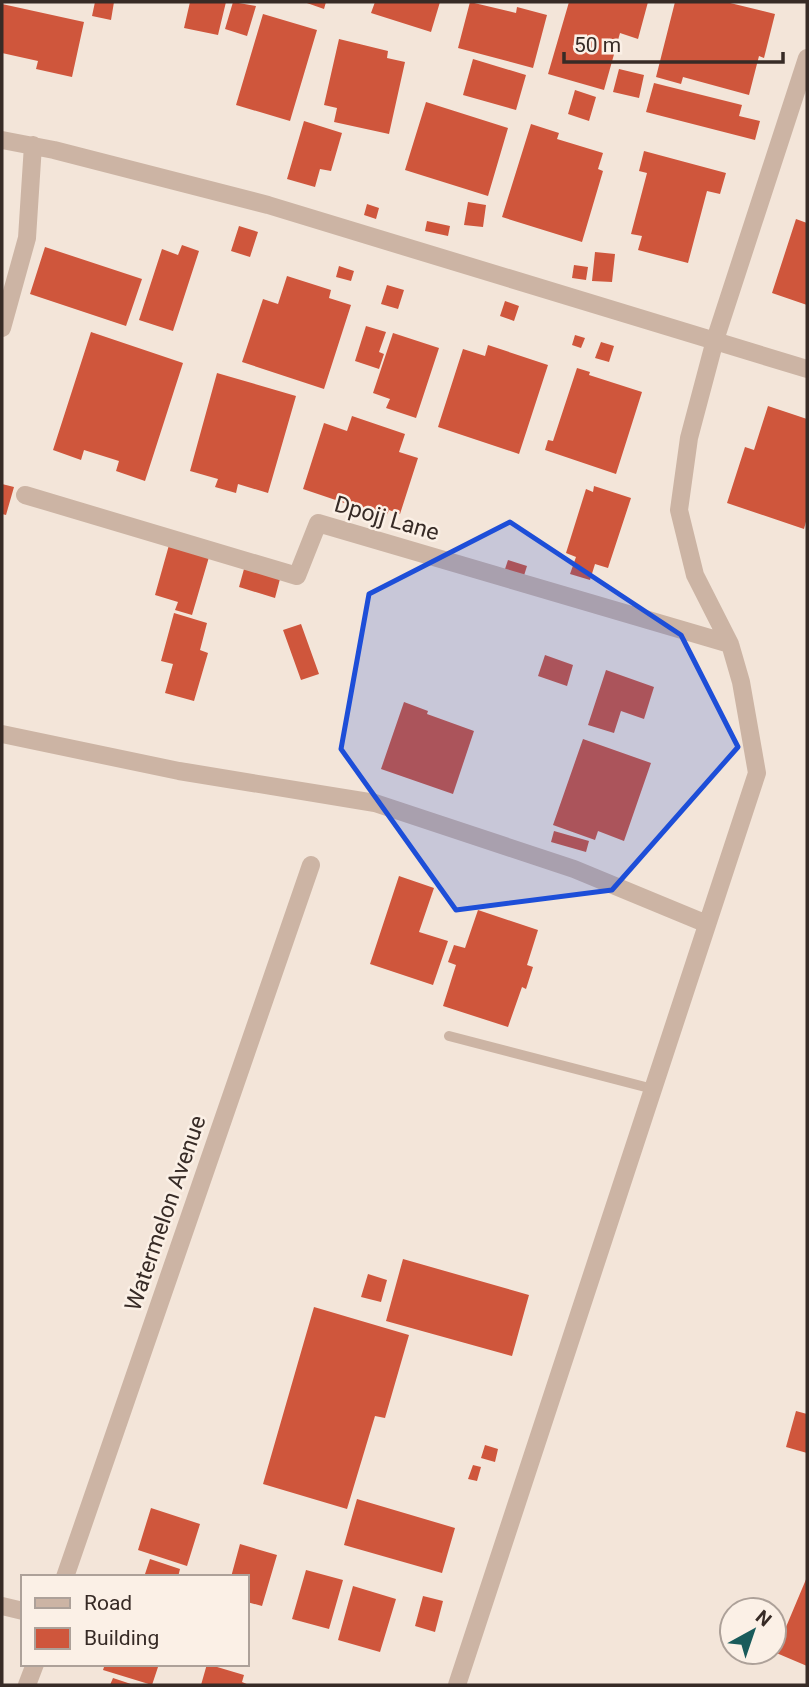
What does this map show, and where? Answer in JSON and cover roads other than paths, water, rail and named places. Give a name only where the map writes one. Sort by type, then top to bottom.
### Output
[{"type":"street","points":[[457,1685],[757,772],[741,682],[730,644],[695,575],[679,510],[689,438],[715,340],[807,58]]},
{"type":"street","points":[[2,140],[33,145],[268,205],[807,369]]},
{"type":"street","points":[[2,328],[27,237],[33,145]]},
{"type":"street","name":"Dpojj Lane","points":[[25,495],[297,576],[318,523],[730,644]]},
{"type":"street","points":[[2,734],[179,771],[375,803],[574,869],[707,923]]},
{"type":"street","name":"Watermelon Avenue","points":[[66,1575],[311,865]]},
{"type":"street","points":[[2,1606],[21,1611]]},
{"type":"street","points":[[27,1685],[34,1666]]},
{"type":"lane","points":[[449,1036],[653,1089]]}]
